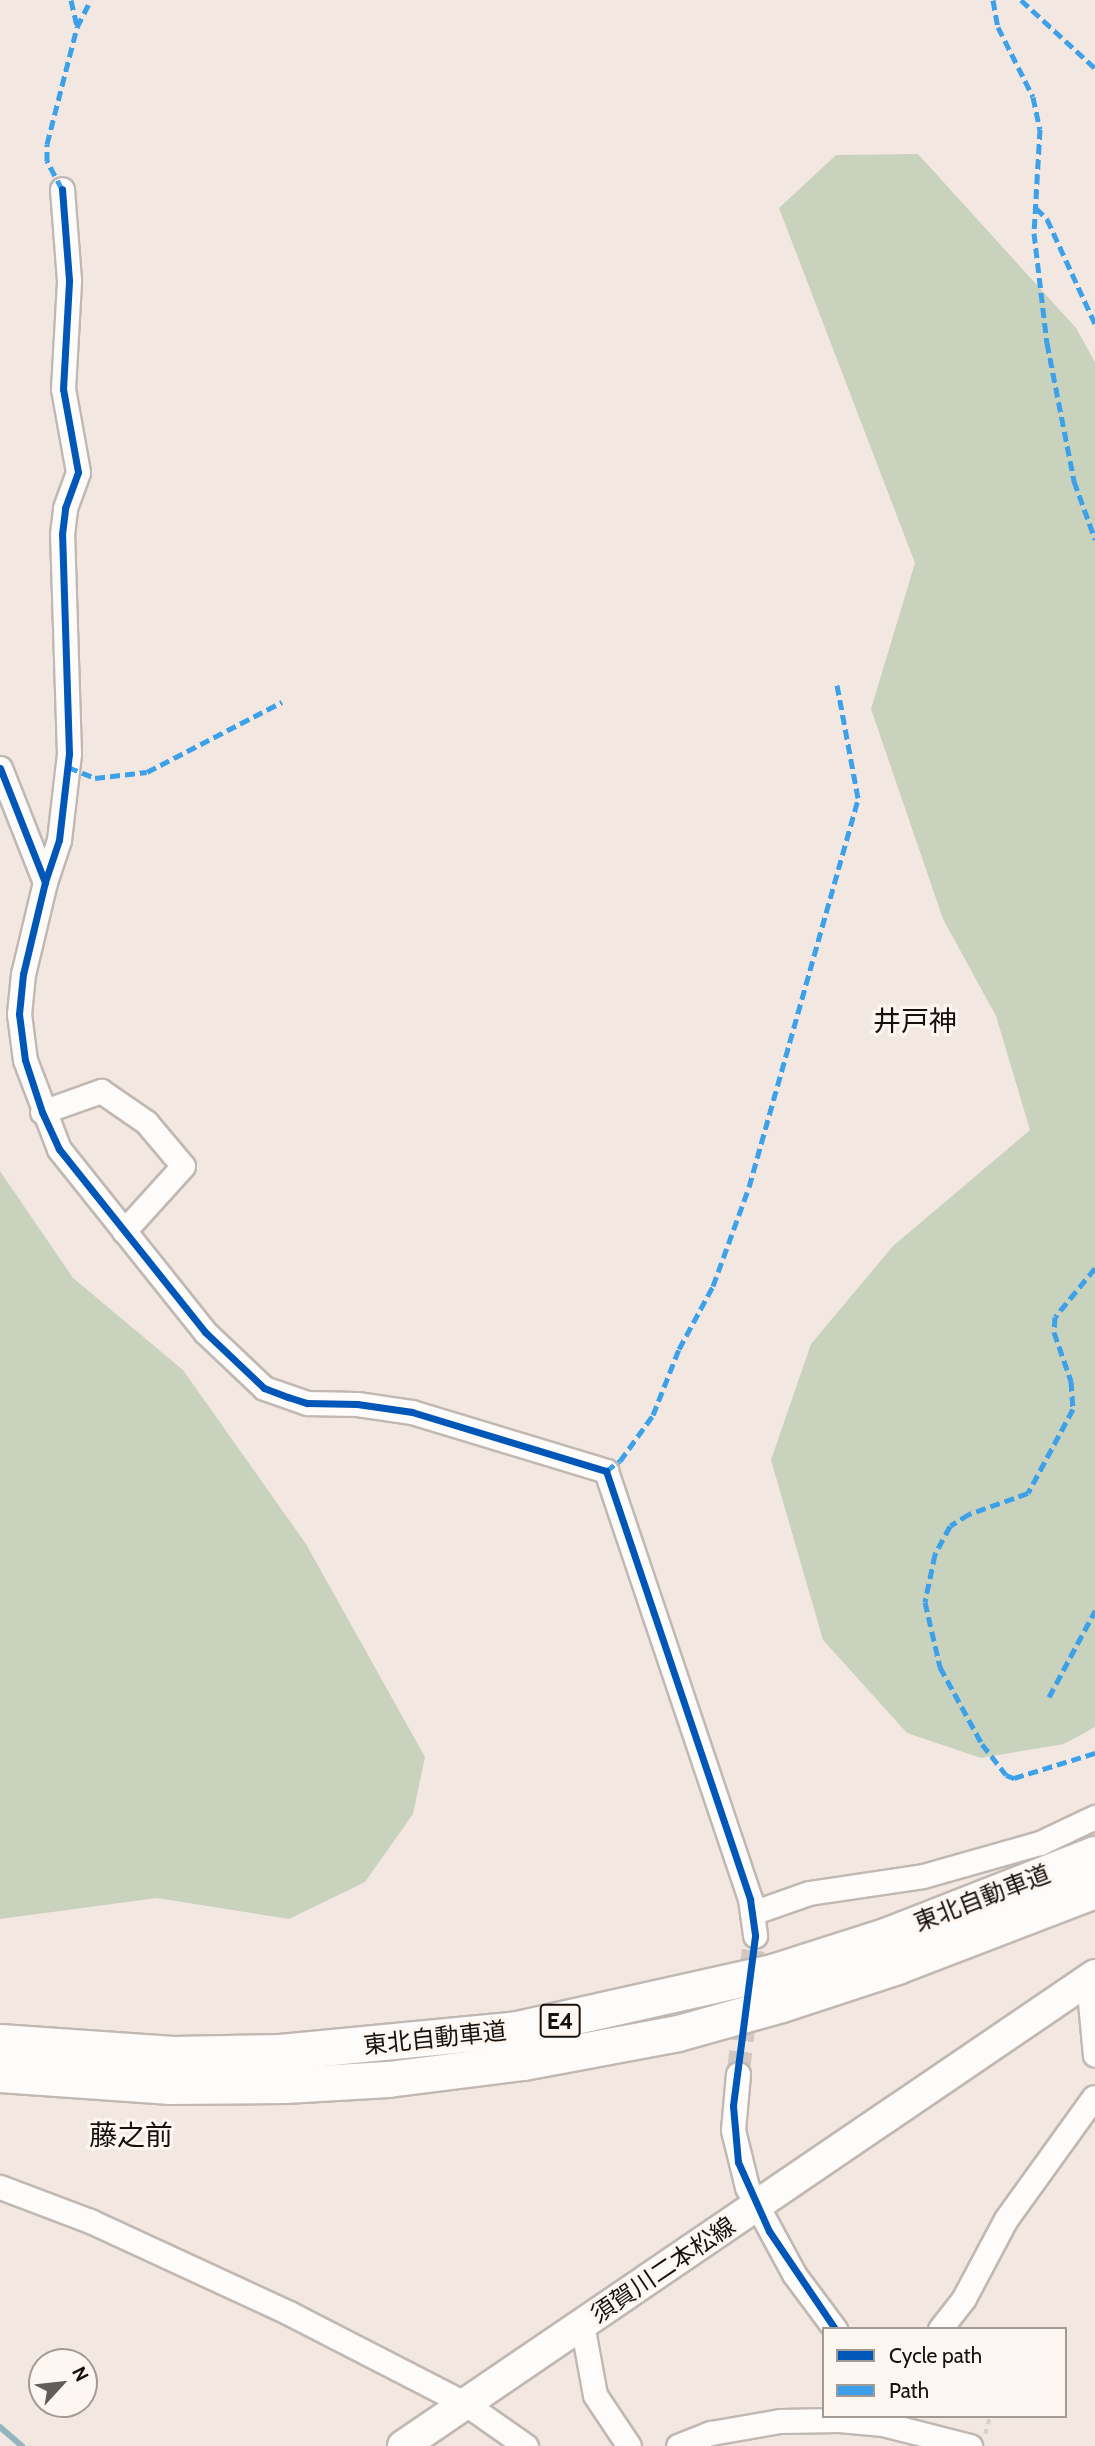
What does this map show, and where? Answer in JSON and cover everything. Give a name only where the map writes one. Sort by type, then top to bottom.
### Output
[{"type":"highway","name":"東北自動車道","points":[[0,2042],[173,2054],[266,2053],[517,2029],[772,1972],[888,1935],[1095,1854]]},
{"type":"highway","name":"東北自動車道","points":[[0,2074],[171,2086],[285,2085],[388,2079],[523,2062],[678,2033],[781,2004],[897,1966],[1095,1890]]},
{"type":"main road","name":"須賀川二本松線","points":[[403,2446],[1091,1978]]},
{"type":"street","points":[[62,189],[69,280],[63,389],[78,472],[65,508],[62,534],[69,754],[59,840],[45,882],[23,974],[19,1014],[25,1060],[42,1112],[59,1149],[205,1332],[264,1388],[307,1403],[357,1404],[412,1412],[606,1471],[753,1924],[809,1893],[923,1877],[1040,1843],[1095,1817]]},
{"type":"street","points":[[0,768],[45,882]]},
{"type":"street","points":[[42,1112],[101,1091],[146,1122],[184,1166],[124,1231]]},
{"type":"street","points":[[1091,1978],[1095,2056]]},
{"type":"street","points":[[738,2074],[733,2130],[738,2162],[757,2207],[794,2274],[834,2327]]},
{"type":"street","points":[[942,2327],[964,2298],[1006,2219],[1095,2097]]},
{"type":"street","points":[[0,2187],[198,2269],[466,2404],[526,2446]]},
{"type":"street","points":[[582,2324],[595,2395],[629,2446]]},
{"type":"street","points":[[678,2446],[711,2433],[780,2421],[839,2420],[909,2423],[970,2446]]},
{"type":"green space","points":[[918,154],[1076,328],[1095,362],[1095,1727],[1064,1744],[981,1758],[907,1733],[823,1640],[771,1460],[811,1344],[893,1246],[1030,1130],[996,1016],[943,919],[871,709],[915,563],[779,208],[836,155]]},
{"type":"green space","points":[[0,1171],[73,1278],[183,1370],[306,1544],[425,1757],[413,1814],[365,1882],[289,1919],[157,1898],[0,1919]]},
{"type":"waterway","points":[[0,2427],[22,2446]]},
{"type":"tunnel","points":[[738,2074],[755,1936]]},
{"type":"marked path","points":[[71,0],[77,27]]},
{"type":"marked path","points":[[62,189],[47,161],[47,144],[77,27],[91,0]]},
{"type":"marked path","points":[[993,0],[998,27],[1033,97],[1040,129],[1034,233],[1047,343],[1074,481],[1095,539]]},
{"type":"marked path","points":[[1021,0],[1095,68]]},
{"type":"marked path","points":[[1036,208],[1047,219],[1095,324]]},
{"type":"marked path","points":[[606,1471],[620,1461],[653,1415],[679,1349],[713,1286],[749,1187],[858,798],[837,685]]},
{"type":"marked path","points":[[68,767],[95,778],[147,772],[282,702]]},
{"type":"marked path","points":[[1095,1268],[1055,1317],[1054,1332],[1071,1381],[1073,1409],[1028,1493],[969,1514],[950,1526],[935,1554],[925,1602],[940,1667],[982,1744],[1006,1775],[1014,1778],[1095,1753]]},
{"type":"marked path","points":[[1049,1697],[1095,1611]]},
{"type":"cycle path","points":[[45,882],[59,840],[69,754],[62,534],[65,508],[78,472],[63,389],[69,280],[62,189]]},
{"type":"cycle path","points":[[0,768],[45,882],[23,974],[19,1014],[25,1060],[42,1112],[59,1149],[205,1332],[264,1388],[288,1397],[307,1403],[357,1404],[412,1412],[606,1471],[750,1899],[755,1936],[733,2106],[738,2162],[769,2231],[834,2327]]},
{"type":"district","name":"井戸神","points":[[915,1021]]},
{"type":"district","name":"藤之前","points":[[131,2135]]}]
